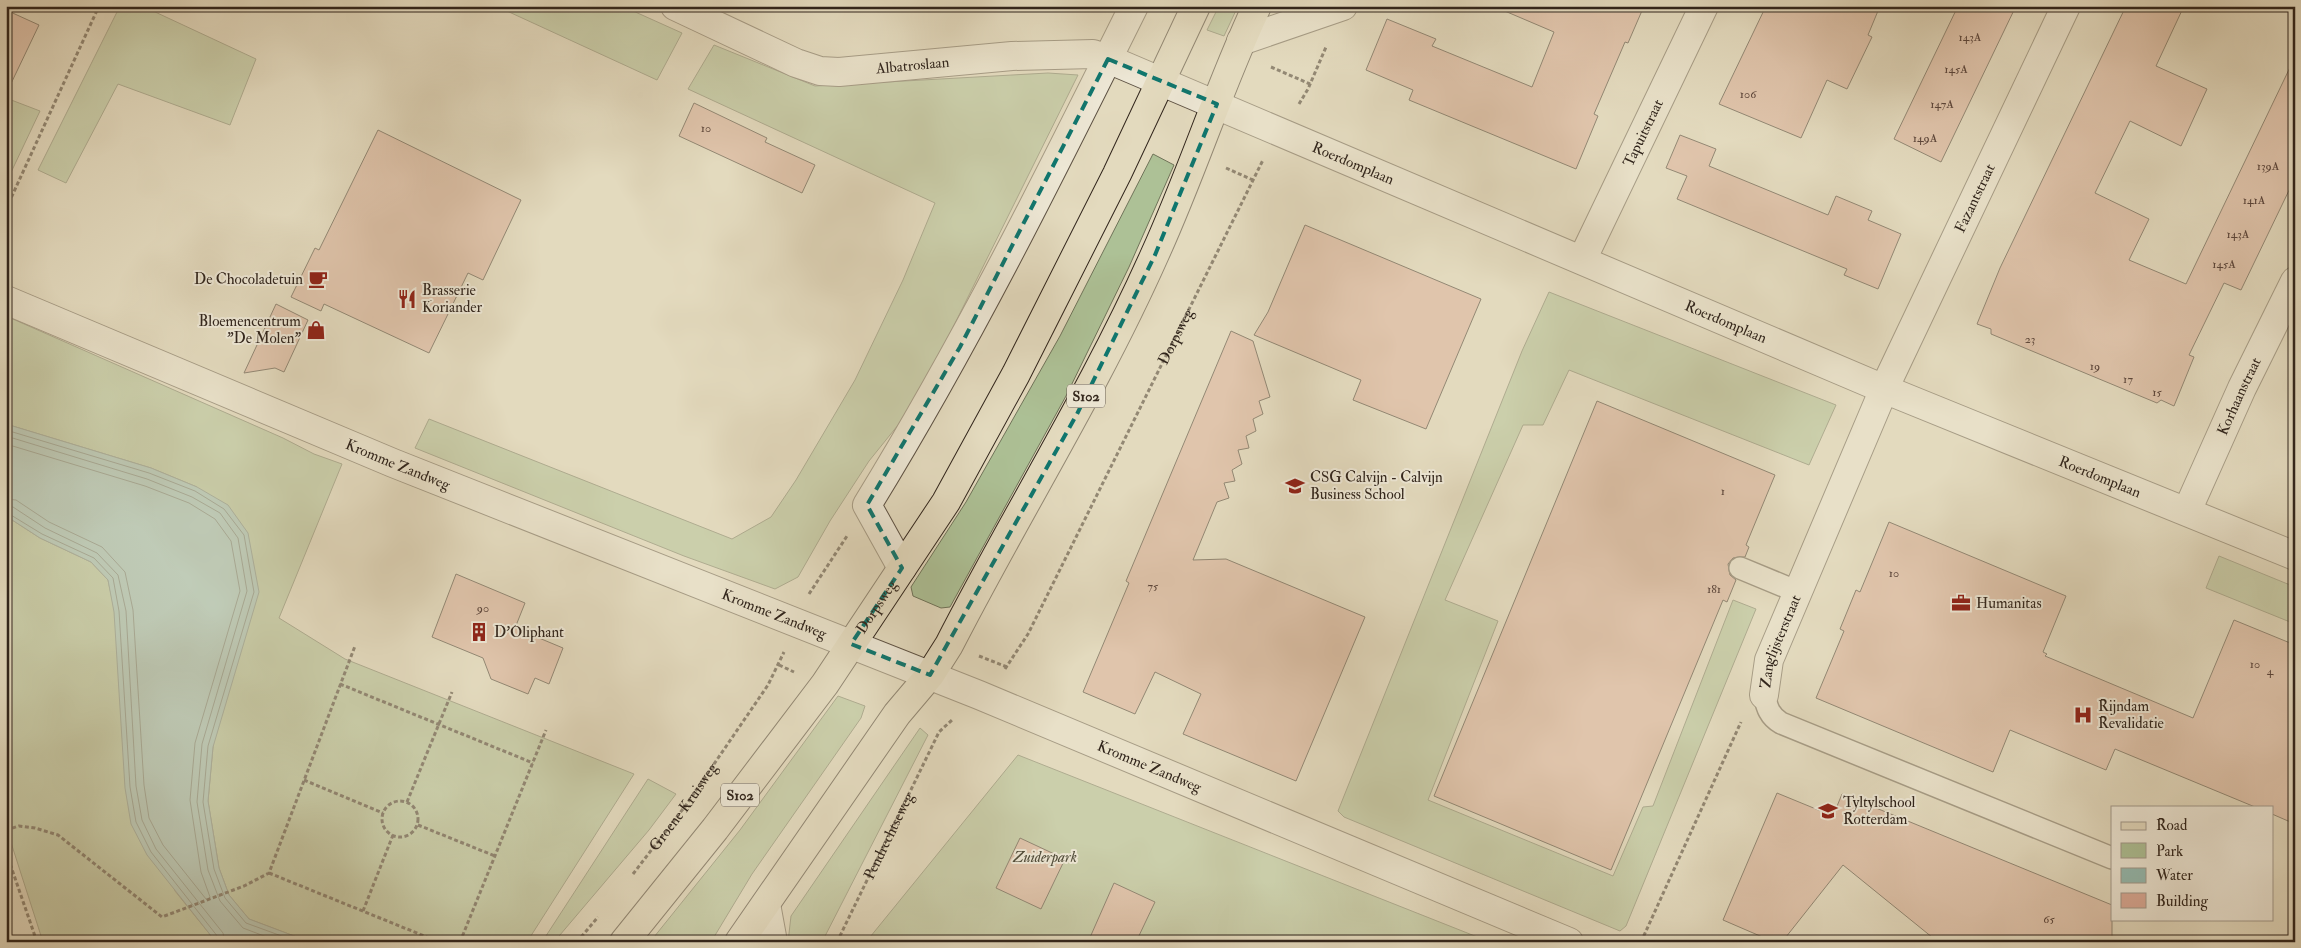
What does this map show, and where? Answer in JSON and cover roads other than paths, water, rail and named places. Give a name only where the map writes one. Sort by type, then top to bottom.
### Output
[{"type":"main road","name":"Dorpsweg","points":[[851,644],[967,466],[1117,174],[1196,6]]},
{"type":"main road","name":"S102","points":[[739,942],[898,714],[930,675],[949,645],[1077,414],[1155,255],[1241,41],[1257,6]]},
{"type":"main road","name":"S102","points":[[624,942],[715,829],[825,684],[851,644]]},
{"type":"street","name":"Albatroslaan","points":[[676,6],[796,63],[820,71],[839,72],[1012,56],[1093,54],[1161,80]]},
{"type":"street","points":[[1108,59],[1134,6]]},
{"type":"street","name":"Tapuitstraat","points":[[1582,260],[1704,6]]},
{"type":"street","name":"Fazantstraat","points":[[1884,389],[2066,6]]},
{"type":"street","points":[[1241,41],[1343,7]]},
{"type":"street","name":"Dorpsweg","points":[[902,568],[867,505],[960,347],[1082,113],[1108,59]]},
{"type":"street","name":"Roerdomplaan","points":[[1161,80],[1281,133],[1884,389],[2295,556]]},
{"type":"street","name":"Korhaanstraat","points":[[2188,511],[2242,388],[2295,282]]},
{"type":"street","name":"Kromme Zandweg","points":[[6,300],[393,463],[930,675],[1569,942]]},
{"type":"street","name":"Zanglijsterstraat","points":[[1764,695],[1769,660],[1884,389]]},
{"type":"street","points":[[766,904],[773,942]]},
{"type":"lane","points":[[1740,568],[1798,592]]},
{"type":"lane","points":[[1764,695],[1767,709],[1774,718],[1781,722],[2111,858]]},
{"type":"water","points":[[6,424],[151,468],[197,487],[228,505],[248,533],[259,592],[213,747],[208,801],[219,868],[229,895],[249,919],[310,942],[216,942],[147,855],[131,824],[125,788],[114,612],[108,580],[91,562],[40,538],[6,516]]},
{"type":"place","name":"De Chocoladetuin","points":[[318,279]]},
{"type":"place","name":"Brasserie Koriander","points":[[407,299]]},
{"type":"place","name":"Bloemencentrum \"De Molen\"","points":[[316,330]]},
{"type":"place","name":"CSG Calvijn - Calvijn Business School","points":[[1295,486]]},
{"type":"place","name":"Humanitas","points":[[1961,603]]},
{"type":"place","name":"D'Oliphant","points":[[479,632]]},
{"type":"place","name":"Rijndam Revalidatie","points":[[2083,715]]},
{"type":"place","name":"Tyltylschool Rotterdam","points":[[1828,811]]},
{"type":"park label","name":"Zuiderpark","points":[[1045,857]]}]
